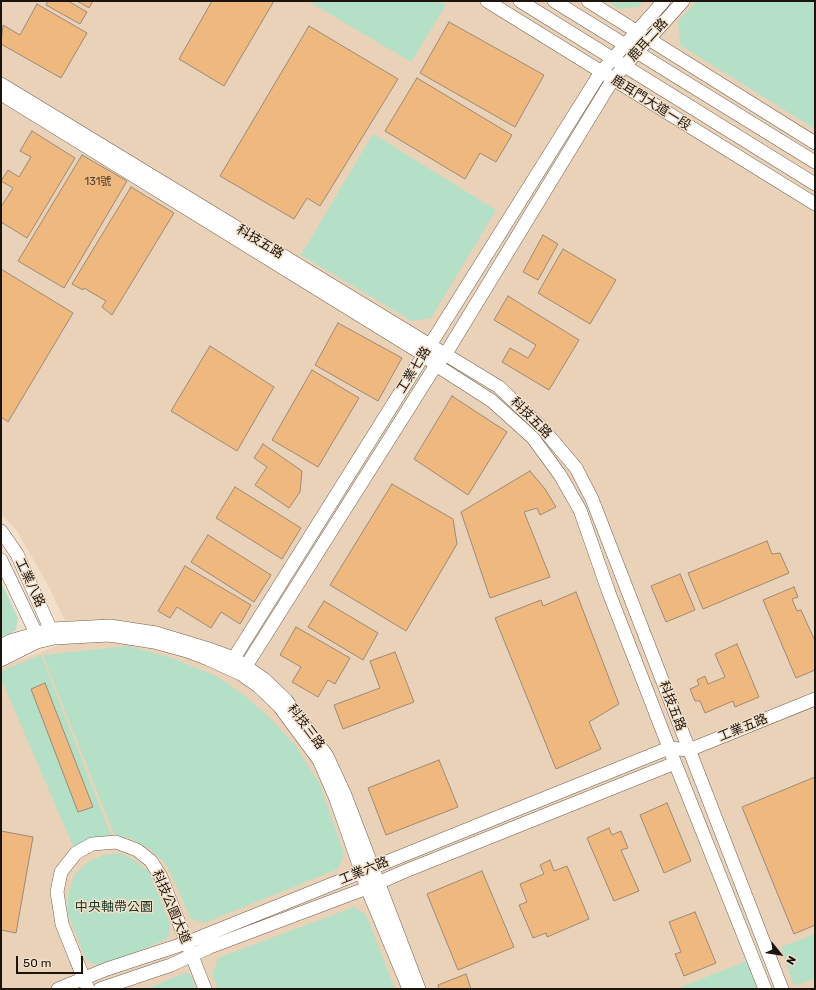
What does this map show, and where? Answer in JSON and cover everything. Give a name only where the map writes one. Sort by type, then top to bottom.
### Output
[{"type":"street","name":"鹿耳門大道一段","points":[[487,1],[815,204]]},
{"type":"street","name":"鹿耳門大道一段","points":[[520,1],[815,184]]},
{"type":"street","points":[[554,1],[815,162]]},
{"type":"street","points":[[588,1],[815,143]]},
{"type":"street","name":"鹿耳二路","points":[[601,72],[624,44],[637,32],[664,1]]},
{"type":"street","name":"鹿耳二路","points":[[613,79],[683,1]]},
{"type":"street","name":"工業七路","points":[[230,662],[601,72]]},
{"type":"street","name":"工業七路","points":[[243,670],[444,354],[613,79]]},
{"type":"street","name":"科技五路","points":[[1,84],[426,350],[436,365],[498,406],[533,438],[560,475],[580,510],[609,593],[674,763],[765,989]]},
{"type":"street","name":"科技五路","points":[[1,94],[426,350],[444,354],[499,387],[543,428],[576,468],[592,499],[782,989]]},
{"type":"street","name":"工業八路","points":[[1,530],[17,554],[53,634]]},
{"type":"street","name":"工業八路","points":[[1,560],[36,638]]},
{"type":"street","name":"科技三路","points":[[36,638],[53,634],[109,635],[154,642],[201,656],[230,662],[243,670],[264,678],[286,700],[327,756],[345,795],[372,886],[409,989]]},
{"type":"street","points":[[1,646],[8,642],[36,638]]},
{"type":"street","points":[[1,660],[36,638]]},
{"type":"street","name":"工業五路","points":[[669,748],[689,750],[815,699]]},
{"type":"street","name":"工業六路","points":[[58,989],[86,984],[186,942],[669,748]]},
{"type":"street","name":"工業六路","points":[[100,989],[171,965],[191,955],[372,886],[674,763]]},
{"type":"street","name":"科技公園大道","points":[[86,984],[62,924],[57,892],[61,872],[76,854],[92,844],[116,842],[137,850],[151,861],[163,882],[205,989]]},
{"type":"street","name":"科技三路","points":[[372,886],[419,989]]},
{"type":"shaded area","points":[[1,1],[815,1],[815,989],[1,989],[1,667],[62,644],[67,625],[49,587],[17,531],[1,514]]},
{"type":"green space","points":[[308,1],[438,1],[446,5],[411,62]]},
{"type":"green space","points":[[607,1],[644,1],[638,7],[620,9]]},
{"type":"green space","points":[[697,1],[815,1],[815,129],[680,45],[678,21]]},
{"type":"green space","points":[[373,134],[496,210],[431,318],[412,321],[301,255]]},
{"type":"green space","points":[[1,582],[18,618],[16,630],[1,639]]},
{"type":"green space","points":[[129,646],[172,658],[216,676],[245,696],[268,716],[295,745],[320,785],[344,854],[338,869],[204,923],[191,919],[172,876],[164,862],[151,850],[132,839],[114,834],[43,655]]},
{"type":"green space","points":[[41,655],[111,835],[90,838],[74,848],[1,679],[1,671]]},
{"type":"green space","name":"中央軸帶公園","points":[[121,853],[137,862],[149,872],[170,924],[170,935],[165,940],[100,967],[86,960],[68,913],[68,895],[74,875],[89,861],[104,855]]},
{"type":"green space","points":[[354,907],[366,915],[395,989],[218,989],[212,975],[218,958]]},
{"type":"green space","points":[[815,934],[815,978],[794,986],[781,947]]},
{"type":"green space","points":[[747,961],[757,989],[676,989]]},
{"type":"green space","points":[[189,972],[196,989],[146,989],[175,977]]},
{"type":"building","points":[[48,1],[68,1],[87,12],[80,24],[46,5]]},
{"type":"building","points":[[77,1],[93,1],[89,8]]},
{"type":"building","points":[[212,1],[274,1],[224,86],[179,59]]},
{"type":"building","points":[[37,4],[87,33],[61,78],[1,44],[3,25],[20,35]]},
{"type":"building","points":[[449,22],[544,75],[515,127],[420,73]]},
{"type":"building","points":[[309,26],[398,79],[320,206],[307,198],[294,219],[220,176]]},
{"type":"building","points":[[417,78],[512,135],[496,162],[480,153],[465,179],[385,131]]},
{"type":"building","points":[[32,131],[75,158],[27,238],[1,222],[1,207],[13,188],[1,181],[8,170],[19,177],[31,157],[20,151]]},
{"type":"building","points":[[82,155],[127,181],[64,288],[18,261]]},
{"type":"building","points":[[131,187],[174,213],[112,315],[102,307],[106,301],[84,288],[83,290],[72,284]]},
{"type":"building","points":[[543,235],[558,244],[538,280],[523,272]]},
{"type":"building","points":[[563,249],[616,280],[590,324],[538,293]]},
{"type":"building","points":[[1,269],[73,313],[8,422],[1,417]]},
{"type":"building","points":[[508,296],[579,340],[549,390],[502,362],[510,348],[528,358],[536,345],[494,320]]},
{"type":"building","points":[[338,323],[402,358],[378,401],[315,365]]},
{"type":"building","points":[[210,346],[274,387],[237,451],[171,411]]},
{"type":"building","points":[[312,370],[359,398],[318,467],[272,440]]},
{"type":"building","points":[[452,396],[507,432],[468,495],[414,459]]},
{"type":"building","points":[[263,444],[302,471],[300,492],[289,508],[255,485],[267,467],[254,458]]},
{"type":"building","points":[[530,471],[545,489],[556,507],[540,515],[537,508],[524,512],[550,577],[490,598],[461,512]]},
{"type":"building","points":[[392,484],[453,519],[457,544],[406,631],[330,585]]},
{"type":"building","points":[[235,487],[301,528],[282,559],[216,518]]},
{"type":"building","points":[[208,535],[271,575],[254,602],[191,562]]},
{"type":"building","points":[[767,541],[772,554],[780,553],[789,573],[703,609],[688,573]]},
{"type":"building","points":[[185,566],[251,605],[240,624],[221,612],[211,628],[177,607],[170,618],[158,611]]},
{"type":"building","points":[[680,574],[695,610],[666,622],[651,586]]},
{"type":"building","points":[[794,587],[798,597],[792,599],[797,611],[801,610],[815,641],[815,670],[796,678],[763,600]]},
{"type":"building","points":[[576,592],[619,704],[589,722],[601,749],[556,769],[495,618],[541,600],[543,606]]},
{"type":"building","points":[[324,601],[378,633],[363,660],[308,627]]},
{"type":"building","points":[[296,627],[350,658],[335,684],[328,680],[318,697],[292,682],[301,667],[280,655]]},
{"type":"building","points":[[737,644],[759,697],[735,707],[733,701],[705,713],[700,701],[695,701],[690,689],[699,685],[697,680],[705,676],[708,684],[725,677],[715,654]]},
{"type":"building","points":[[395,652],[414,702],[343,729],[334,705],[380,688],[370,661]]},
{"type":"building","points":[[45,683],[93,807],[78,812],[31,689]]},
{"type":"building","points":[[439,760],[458,807],[386,835],[368,788]]},
{"type":"building","points":[[815,777],[815,925],[794,934],[742,807]]},
{"type":"building","points":[[667,803],[691,861],[664,873],[640,815]]},
{"type":"building","points":[[609,828],[612,835],[621,831],[628,848],[621,850],[639,891],[614,901],[587,838]]},
{"type":"building","points":[[1,831],[33,837],[16,933],[1,930]]},
{"type":"building","points":[[550,860],[554,871],[567,866],[589,919],[547,937],[546,933],[533,938],[519,905],[527,902],[520,884],[544,874],[540,865]]},
{"type":"building","points":[[482,871],[514,947],[458,970],[427,894]]},
{"type":"building","points":[[695,912],[716,963],[684,976],[675,954],[681,952],[669,922]]},
{"type":"building","points":[[466,974],[471,989],[439,989],[438,985]]}]
